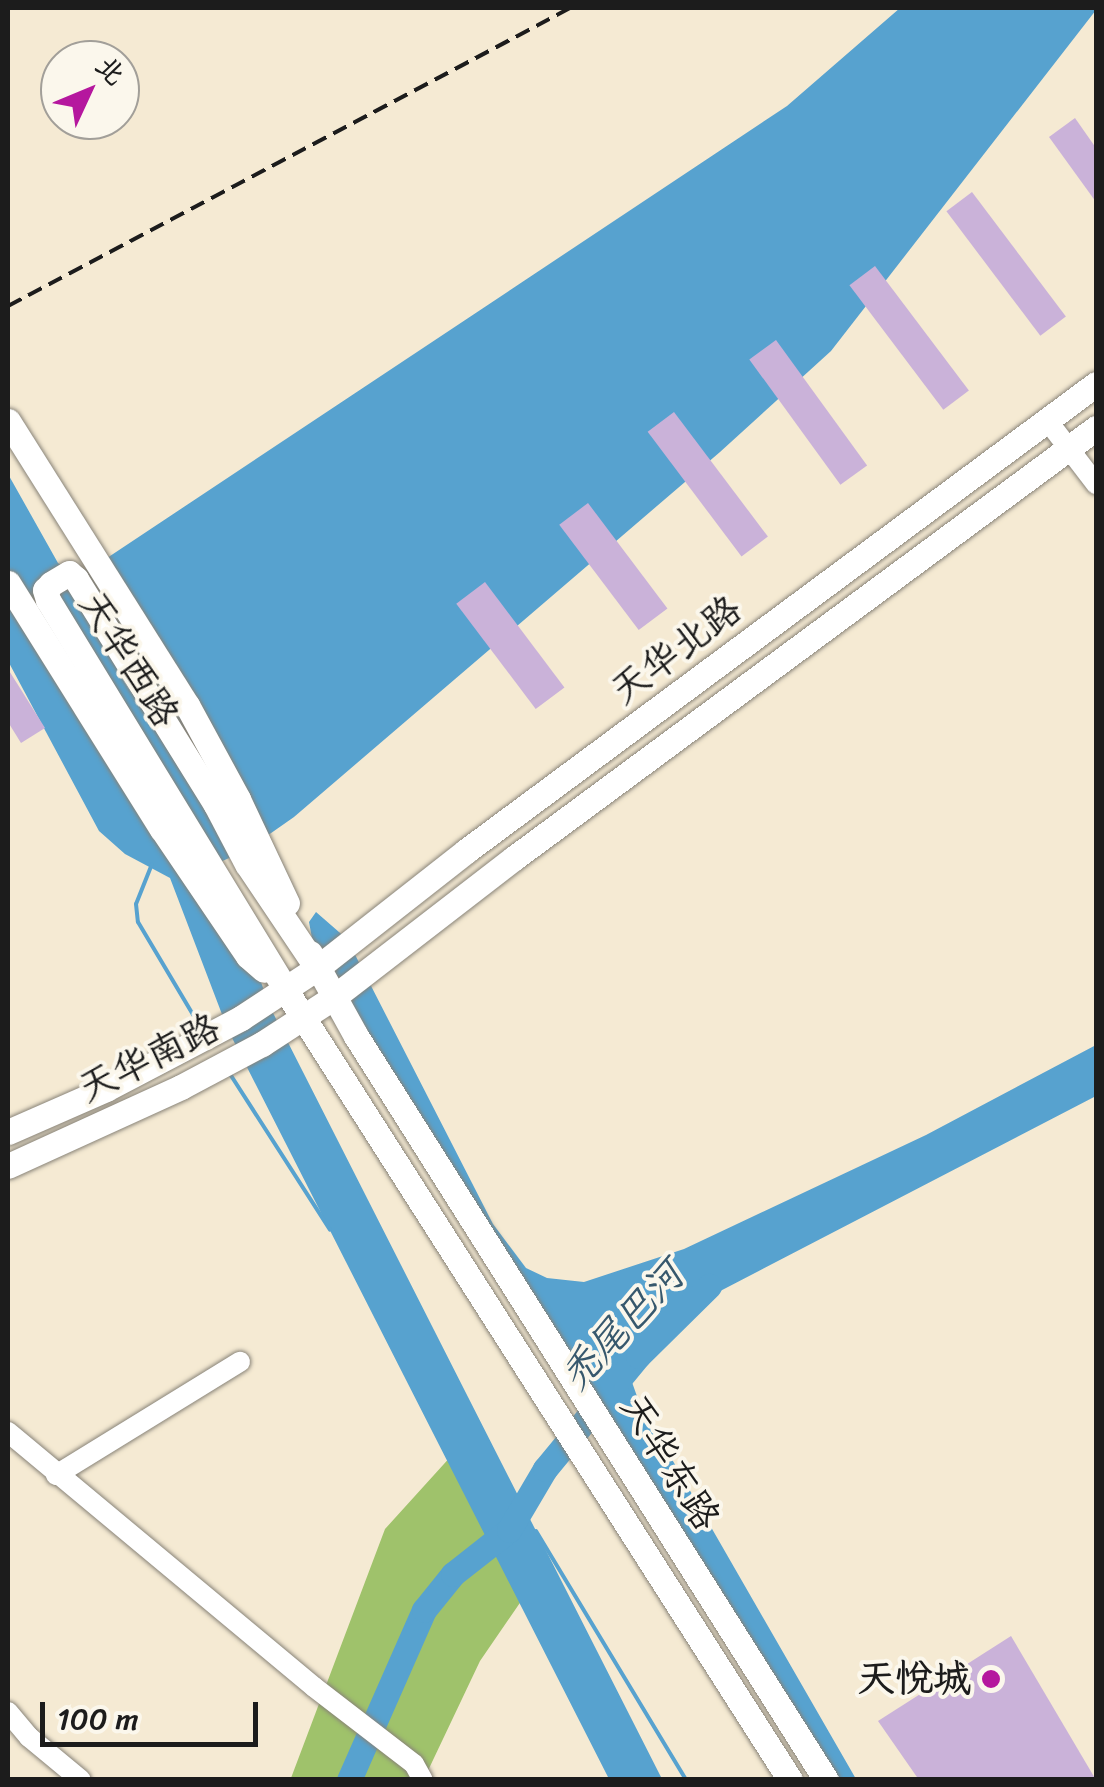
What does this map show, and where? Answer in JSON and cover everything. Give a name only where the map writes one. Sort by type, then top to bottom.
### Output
[{"type":"main road","name":"天华北路","points":[[310,992],[450,863],[1096,384]]},
{"type":"main road","name":"天华西路","points":[[8,421],[186,706],[238,799],[310,992]]},
{"type":"main road","name":"天华北路","points":[[310,992],[514,858],[1096,428]]},
{"type":"main road","name":"天华西路","points":[[66,574],[72,574],[82,589],[246,864],[310,992],[45,594],[47,587],[66,574]]},
{"type":"main road","name":"天华西路","points":[[8,583],[162,829],[248,956],[310,992]]},
{"type":"main road","name":"天华南路","points":[[8,1132],[241,1018],[310,992]]},
{"type":"main road","name":"天华南路","points":[[8,1166],[182,1087],[262,1044],[310,992]]},
{"type":"main road","name":"天华东路","points":[[310,992],[566,1368],[826,1780]]},
{"type":"main road","name":"天华东路","points":[[310,992],[540,1387],[790,1780]]},
{"type":"street","points":[[1048,420],[1096,484]]},
{"type":"street","points":[[56,1475],[240,1362]]},
{"type":"street","points":[[8,1432],[418,1772]]},
{"type":"street","points":[[8,1712],[29,1738],[81,1780]]},
{"type":"green space","points":[[453,1454],[537,1578],[480,1661],[424,1779],[287,1780],[385,1529]]},
{"type":"water","points":[[900,8],[1096,10],[831,351],[720,452],[294,817],[247,850],[218,863],[270,1007],[662,1779],[609,1779],[228,1030],[170,878],[125,854],[99,831],[8,661],[8,474],[58,563],[71,572],[92,568],[787,106]]},
{"type":"water","points":[[316,912],[347,939],[493,1224],[526,1268],[547,1278],[584,1282],[684,1249],[926,1135],[1096,1045],[1096,1096],[674,1315],[640,1340],[630,1358],[627,1368],[639,1402],[856,1779],[811,1779],[314,949],[309,922]]},
{"type":"building","points":[[1075,118],[1096,148],[1096,202],[1049,137]]},
{"type":"building","points":[[972,192],[1066,317],[1040,336],[946,211]]},
{"type":"building","points":[[875,266],[969,391],[943,410],[849,285]]},
{"type":"building","points":[[776,340],[867,465],[840,485],[749,359]]},
{"type":"building","points":[[674,412],[768,537],[742,556],[648,432]]},
{"type":"building","points":[[588,503],[667,608],[639,630],[559,525]]},
{"type":"building","points":[[485,582],[564,687],[536,709],[456,604]]},
{"type":"building","points":[[8,669],[45,728],[21,743],[8,722]]},
{"type":"building","name":"天悦城","points":[[1011,1636],[1096,1780],[919,1780],[878,1721]]},
{"type":"waterway","points":[[152,864],[136,904],[138,922],[201,1028]]},
{"type":"waterway","points":[[230,1074],[330,1230]]},
{"type":"waterway","name":"秃尾巴河","points":[[349,1780],[424,1610],[453,1574],[509,1530],[545,1469],[638,1356],[709,1286]]},
{"type":"waterway","points":[[536,1531],[686,1780]]},
{"type":"railway","points":[[8,306],[570,8]]},
{"type":"place","name":"天悦城","points":[[991,1679]]}]
